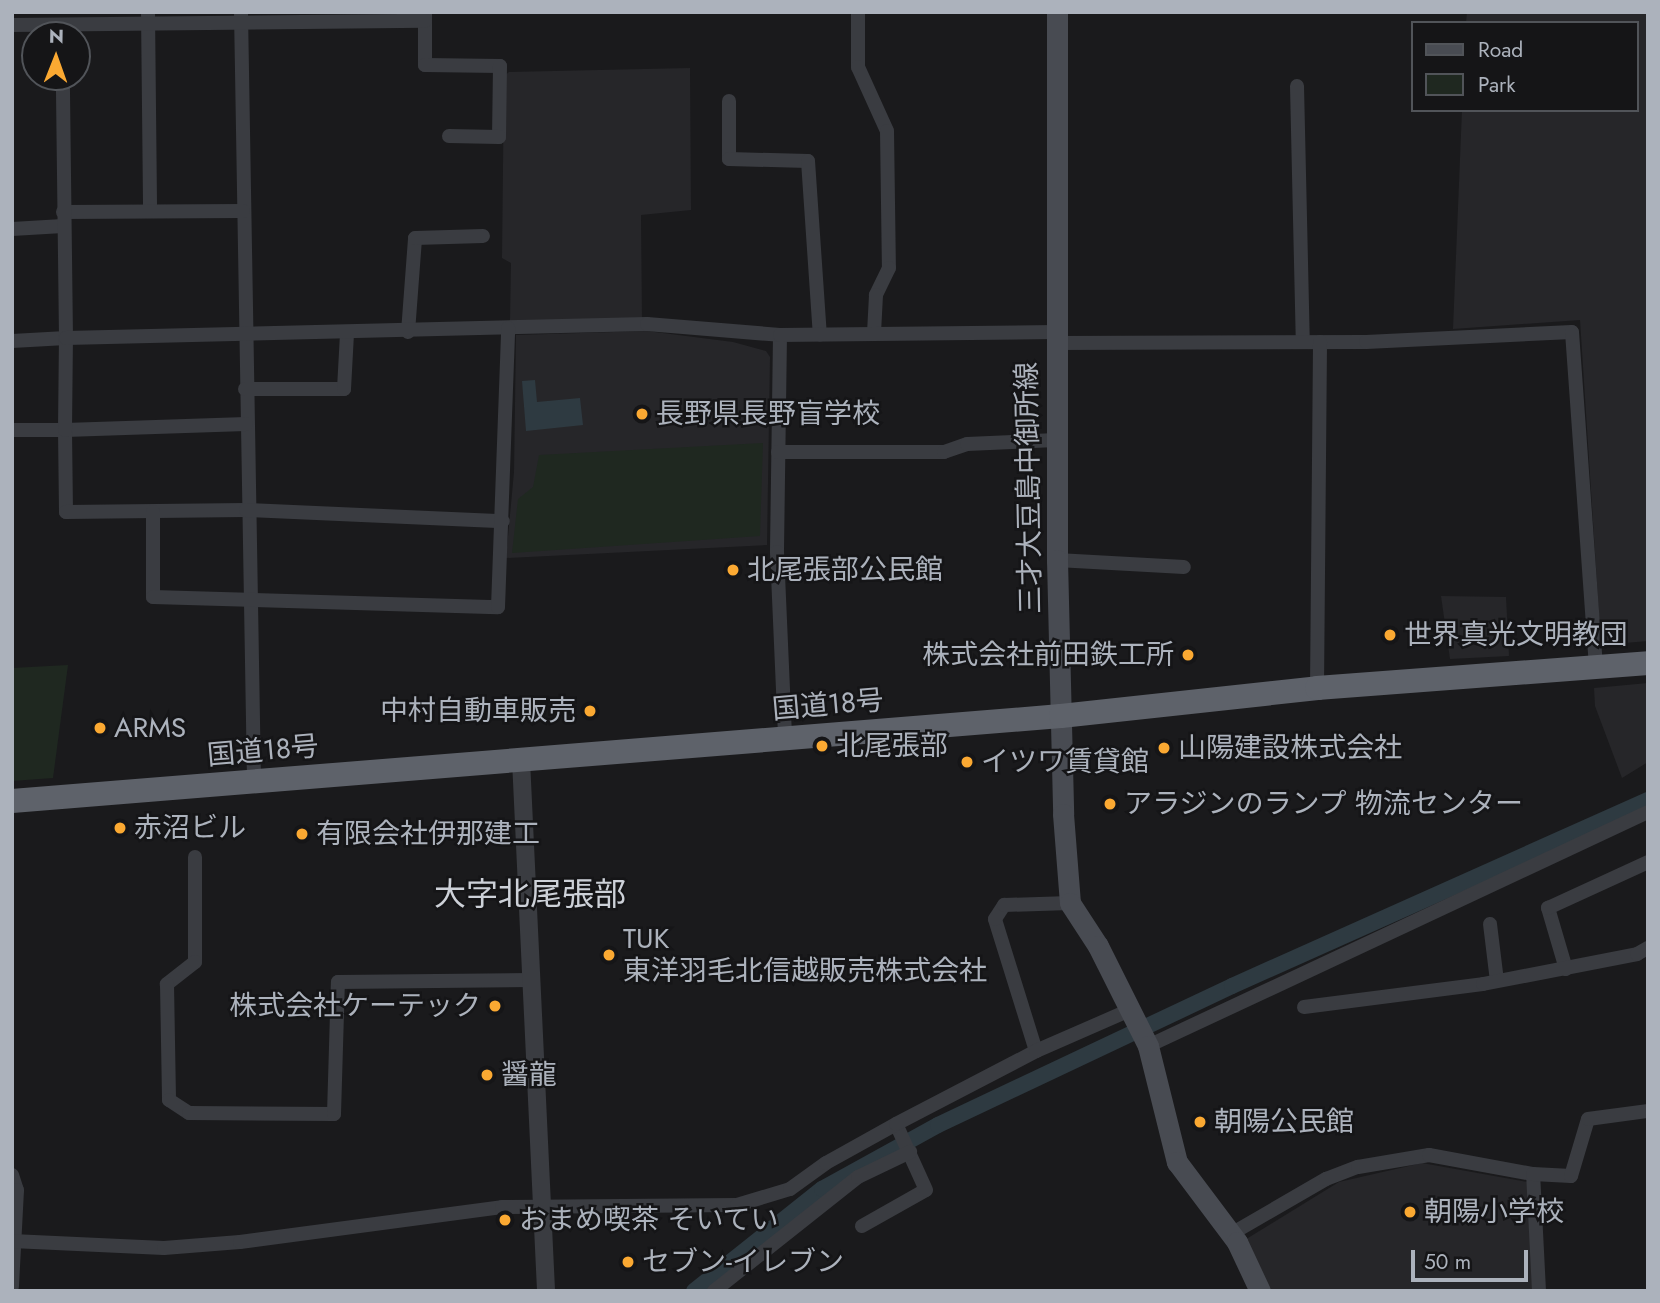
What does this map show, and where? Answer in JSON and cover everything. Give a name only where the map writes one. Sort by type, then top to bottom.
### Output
[{"type":"highway","name":"国道18号","points":[[12,801],[1060,716],[1317,688],[1648,663]]},
{"type":"main road","name":"三才大豆島中御所線","points":[[1057,12],[1057,560],[1060,716],[1070,903],[1132,1009],[1148,1046],[1177,1162],[1231,1234],[1261,1291]]},
{"type":"street","points":[[858,12],[858,67],[887,131],[889,268],[876,295],[874,334]]},
{"type":"street","points":[[91,22],[148,18],[425,16],[425,65],[500,66],[499,137],[449,136]]},
{"type":"street","points":[[241,17],[246,510],[254,782]]},
{"type":"street","points":[[148,18],[150,211]]},
{"type":"street","points":[[1297,86],[1303,342]]},
{"type":"street","points":[[63,91],[66,512],[246,510],[503,521]]},
{"type":"street","points":[[729,101],[729,159],[808,161],[820,335]]},
{"type":"street","points":[[12,229],[63,219],[150,211],[243,211]]},
{"type":"street","points":[[408,332],[415,238],[483,236]]},
{"type":"street","points":[[12,341],[647,324],[780,335],[874,334],[1303,342],[1572,332],[1596,668]]},
{"type":"street","points":[[153,512],[153,597],[250,597],[498,607],[508,328]]},
{"type":"street","points":[[245,389],[344,389],[347,334]]},
{"type":"street","points":[[780,335],[778,452],[785,737]]},
{"type":"street","points":[[1317,688],[1320,342]]},
{"type":"street","points":[[12,430],[246,424]]},
{"type":"street","points":[[778,452],[944,452],[967,444],[1056,440]]},
{"type":"street","points":[[1057,560],[1184,567]]},
{"type":"street","points":[[521,760],[546,1291]]},
{"type":"street","points":[[1148,1046],[1648,812]]},
{"type":"street","points":[[195,857],[195,962],[167,984],[169,1100],[189,1113],[334,1114],[338,982],[531,980]]},
{"type":"street","points":[[1566,969],[1548,908],[1648,862]]},
{"type":"street","points":[[1036,1051],[995,919],[1004,905],[1070,903]]},
{"type":"street","points":[[1490,924],[1497,981]]},
{"type":"street","points":[[1304,1007],[1497,981],[1637,954],[1648,948]]},
{"type":"street","points":[[14,1241],[164,1248],[240,1242],[542,1205],[737,1205],[790,1189],[826,1163],[898,1127],[1036,1051],[1132,1009]]},
{"type":"street","points":[[1231,1234],[1326,1180],[1358,1167],[1429,1155],[1533,1174],[1571,1176],[1588,1119],[1648,1111]]},
{"type":"street","points":[[862,1226],[926,1190],[898,1127]]},
{"type":"street","points":[[714,1291],[859,1177],[909,1151]]},
{"type":"street","points":[[1533,1174],[1539,1291]]},
{"type":"street","points":[[12,1175],[17,1190],[12,1286]]},
{"type":"shaded area","points":[[1467,12],[1648,12],[1648,641],[1601,645],[1580,320],[1453,329],[1462,112],[1639,112],[1639,21],[1466,21]]},
{"type":"shaded area","name":"長野県長野盲学校","points":[[690,68],[691,210],[641,215],[642,320],[510,321],[511,263],[502,258],[504,76],[509,72]]},
{"type":"shaded area","name":"長野県長野盲学校","points":[[647,331],[733,342],[766,351],[770,357],[767,545],[506,558],[514,472],[516,335]]},
{"type":"shaded area","points":[[535,380],[537,402],[580,398],[583,425],[526,431],[522,381]]},
{"type":"shaded area","points":[[1441,596],[1506,597],[1509,656],[1450,659]]},
{"type":"shaded area","points":[[1648,683],[1648,762],[1622,778],[1595,706],[1594,688]]},
{"type":"shaded area","name":"朝陽小学校","points":[[1422,1163],[1528,1182],[1533,1291],[1266,1291],[1243,1241],[1339,1182]]},
{"type":"green space","points":[[763,443],[760,536],[512,553],[518,499],[533,487],[539,455]]},
{"type":"green space","points":[[68,665],[53,778],[12,781],[12,668]]},
{"type":"waterway","points":[[694,1291],[822,1189],[938,1125],[1232,986],[1648,800]]},
{"type":"place","name":"長野県長野盲学校","points":[[642,414]]},
{"type":"place","name":"北尾張部公民館","points":[[733,570]]},
{"type":"place","name":"世界真光文明教団","points":[[1390,635]]},
{"type":"place","name":"株式会社前田鉄工所","points":[[1188,655]]},
{"type":"place","name":"中村自動車販売","points":[[590,711]]},
{"type":"place","name":"ARMS","points":[[100,728]]},
{"type":"place","name":"北尾張部","points":[[822,746]]},
{"type":"place","name":"山陽建設株式会社","points":[[1164,748]]},
{"type":"place","name":"イツワ賃貸館","points":[[967,762]]},
{"type":"place","name":"アラジンのランプ 物流センター","points":[[1110,804]]},
{"type":"place","name":"赤沼ビル","points":[[120,828]]},
{"type":"place","name":"有限会社伊那建工","points":[[302,834]]},
{"type":"place","name":"TUK 東洋羽毛北信越販売株式会社","points":[[609,955]]},
{"type":"place","name":"株式会社ケーテック","points":[[495,1006]]},
{"type":"place","name":"醤龍","points":[[487,1075]]},
{"type":"place","name":"朝陽公民館","points":[[1200,1122]]},
{"type":"place","name":"朝陽小学校","points":[[1410,1212]]},
{"type":"place","name":"おまめ喫茶 そいてい","points":[[505,1220]]},
{"type":"place","name":"セブン-イレブン","points":[[628,1262]]},
{"type":"district","name":"大字北尾張部","points":[[530,894]]}]
